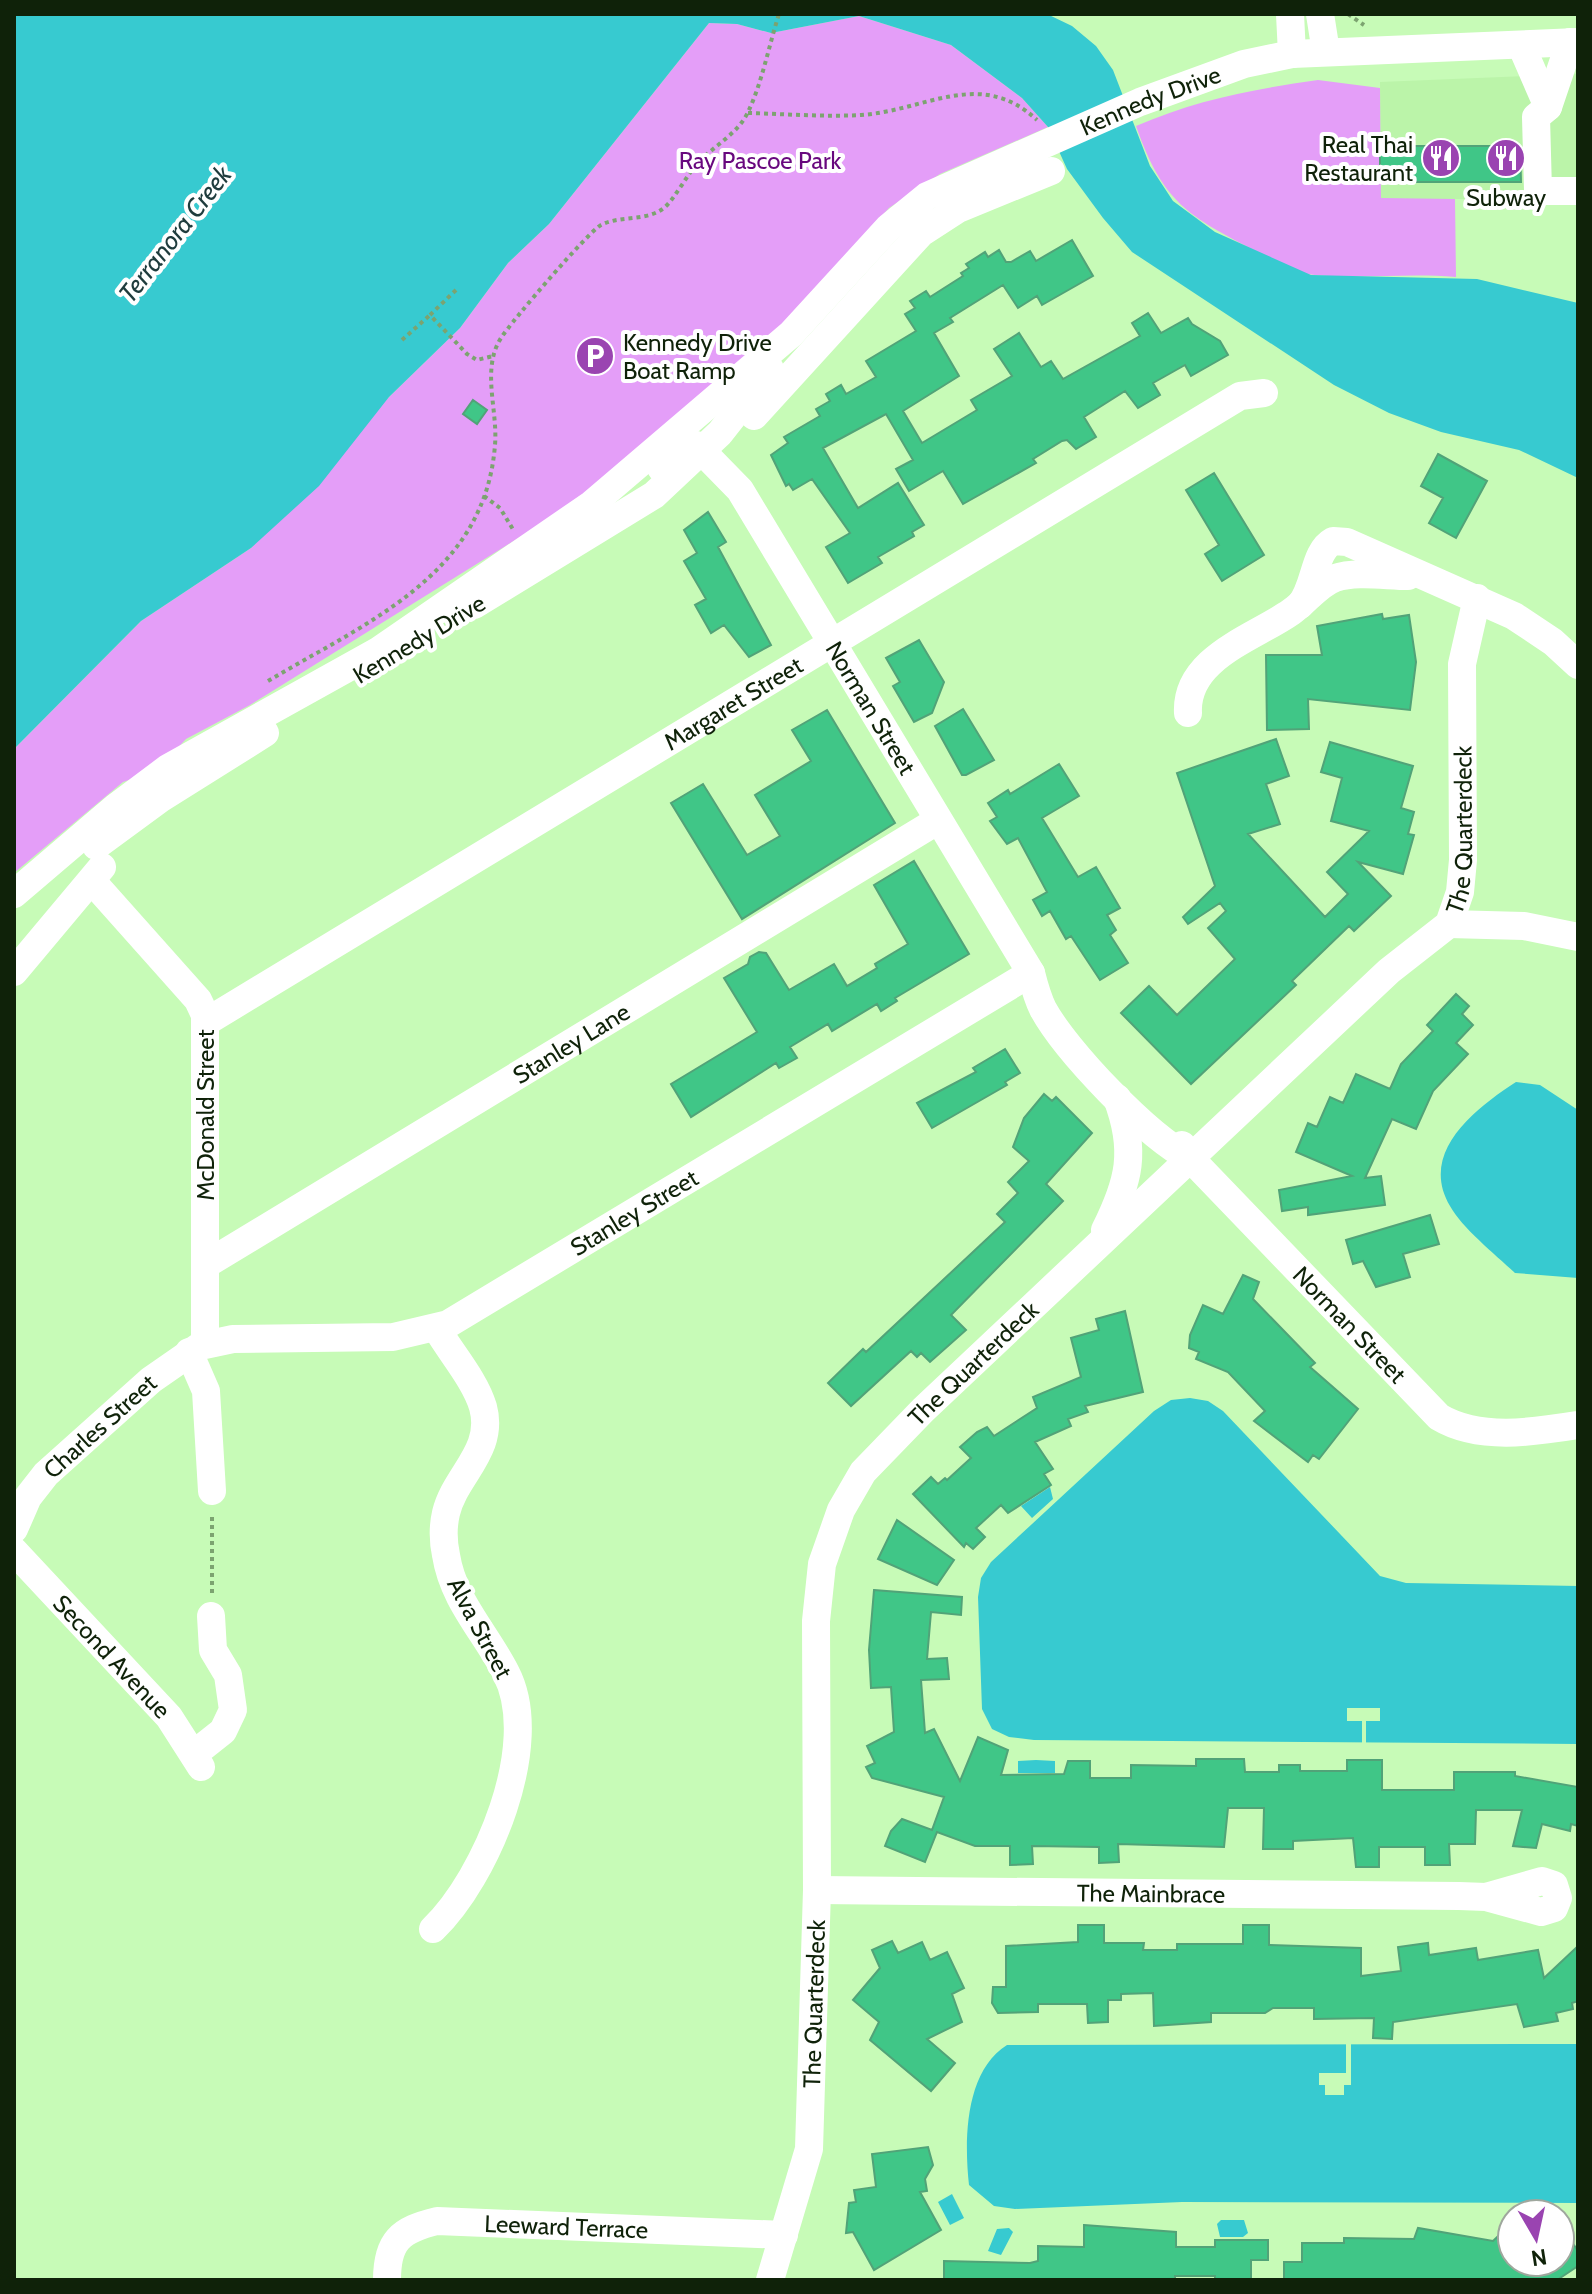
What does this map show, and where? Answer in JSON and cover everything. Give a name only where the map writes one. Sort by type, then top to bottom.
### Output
[{"type":"street","points":[[1290,14],[1292,54]]},
{"type":"street","points":[[1320,14],[1326,52]]},
{"type":"street","points":[[1574,42],[1548,107],[1536,117],[1538,191],[1578,191]]},
{"type":"street","name":"Kennedy Drive","points":[[14,894],[116,807],[168,768],[378,651],[592,504],[791,334],[906,210],[950,183],[1042,136],[1244,64],[1292,54],[1574,42]]},
{"type":"street","points":[[1521,45],[1548,107]]},
{"type":"street","points":[[559,527],[594,514],[623,496],[688,446],[708,455],[921,233],[958,209],[1051,171]]},
{"type":"street","name":"Kennedy Drive","points":[[14,911],[78,859],[180,787],[654,495],[708,455],[791,334]]},
{"type":"street","name":"Margaret Street","points":[[206,1022],[1240,396],[1264,393]]},
{"type":"street","name":"Norman Street","points":[[708,455],[750,504],[937,821],[1031,973],[1171,1127],[1190,1158],[1439,1417],[1467,1429],[1539,1431],[1578,1438]]},
{"type":"street","points":[[1188,713],[1190,689],[1204,668],[1300,605],[1311,590],[1323,551],[1335,540],[1477,598],[1535,629],[1578,665]]},
{"type":"street","name":"The Quarterdeck","points":[[770,2280],[809,2149],[817,1890],[816,1621],[822,1564],[841,1510],[863,1472],[895,1437],[1389,971],[1449,924],[1460,892],[1463,860],[1462,664],[1477,598]]},
{"type":"street","points":[[14,972],[92,881],[133,826],[180,787]]},
{"type":"street","name":"Stanley Lane","points":[[205,1265],[937,821]]},
{"type":"street","name":"McDonald Street","points":[[92,881],[198,1000],[206,1022],[205,1265],[197,1348],[206,1391],[212,1491]]},
{"type":"street","points":[[1449,924],[1524,926],[1578,937]]},
{"type":"street","name":"Norman Street","points":[[1031,973],[1044,1012],[1159,1139],[1190,1158]]},
{"type":"street","name":"Stanley Street","points":[[197,1348],[233,1339],[393,1337],[437,1329],[479,1308],[750,1140],[1031,973]]},
{"type":"street","points":[[1094,1249],[1119,1203],[1128,1175],[1130,1155],[1116,1094]]},
{"type":"street","name":"Alva Street","points":[[433,1929],[461,1898],[475,1874],[504,1805],[515,1761],[517,1718],[508,1675],[461,1602],[446,1557],[446,1512],[479,1452],[486,1425],[481,1402],[437,1329]]},
{"type":"street","name":"Charles Street","points":[[14,1529],[28,1497],[46,1474],[151,1380],[197,1348]]},
{"type":"street","name":"Norman Street","points":[[1539,1431],[1578,1425]]},
{"type":"street","name":"Second Avenue","points":[[14,1551],[169,1717],[197,1761],[232,1714],[230,1680],[212,1646],[211,1616]]},
{"type":"street","name":"The Mainbrace","points":[[817,1890],[1486,1897]]},
{"type":"street","name":"Leeward Terrace","points":[[387,2280],[387,2255],[408,2229],[437,2221],[784,2235]]},
{"type":"path","points":[[261,686],[406,598],[442,568],[462,544],[477,518],[495,444],[493,356],[501,337],[600,226],[666,207],[700,160],[748,113],[779,14]]},
{"type":"path","points":[[748,113],[863,115],[967,91],[1019,104],[1042,136]]},
{"type":"path","points":[[402,340],[456,290]]},
{"type":"path","points":[[430,315],[467,354],[477,360],[493,356]]},
{"type":"path","points":[[484,496],[500,508],[517,537]]},
{"type":"path","points":[[211,1616],[212,1491]]},
{"type":"shaded area","points":[[1578,74],[1578,199],[1381,199],[1380,82]]},
{"type":"green space","name":"Ray Pascoe Park","points":[[859,16],[951,45],[1022,98],[1048,127],[940,174],[889,208],[738,374],[599,488],[250,705],[186,739],[144,775],[123,782],[14,873],[14,749],[141,621],[251,548],[389,397],[460,328],[508,263],[549,224],[709,23],[737,24],[771,33]]},
{"type":"green space","points":[[1318,80],[1380,88],[1381,198],[1455,199],[1456,277],[1315,275],[1285,266],[1213,228],[1181,204],[1157,173],[1136,126],[1180,109],[1225,97]]},
{"type":"water","name":"Terranora Creek","points":[[14,14],[1047,14],[1072,26],[1096,46],[1113,70],[1150,166],[1173,201],[1215,232],[1311,275],[1477,279],[1578,303],[1578,478],[1519,450],[1441,432],[1389,413],[1334,385],[1132,252],[1067,169],[1048,127],[1022,98],[951,45],[859,16],[771,33],[737,24],[709,23],[549,224],[508,263],[460,328],[389,397],[319,486],[251,548],[141,621],[14,749]]},
{"type":"water","points":[[1516,1082],[1540,1085],[1578,1110],[1578,1278],[1515,1273],[1463,1223],[1450,1206],[1442,1186],[1441,1168],[1446,1150],[1456,1134],[1484,1105]]},
{"type":"water","points":[[1190,1398],[1208,1401],[1223,1411],[1380,1576],[1406,1583],[1578,1586],[1578,1744],[1034,1740],[1009,1737],[992,1729],[982,1709],[978,1597],[981,1578],[991,1562],[1154,1411],[1171,1400]]},
{"type":"water","points":[[1050,1487],[1053,1499],[1032,1518],[1021,1506]]},
{"type":"water","points":[[1018,1761],[1055,1761],[1055,1773],[1018,1773]]},
{"type":"water","points":[[1578,2044],[1578,2203],[1576,2198],[1496,2198],[1496,2203],[1182,2202],[1015,2209],[994,2206],[969,2185],[968,2128],[975,2089],[993,2057],[1007,2045]]},
{"type":"water","points":[[952,2194],[964,2218],[950,2225],[938,2202]]},
{"type":"water","points":[[1221,2220],[1244,2220],[1248,2233],[1243,2237],[1220,2237],[1217,2224]]},
{"type":"water","points":[[1009,2228],[1013,2232],[1001,2255],[988,2251],[997,2229]]},
{"type":"pier","points":[[1347,1708],[1380,1708],[1380,1721],[1366,1721],[1366,1746],[1362,1746],[1362,1721],[1347,1721]]},
{"type":"pier","points":[[1346,2044],[1351,2044],[1351,2085],[1344,2085],[1344,2095],[1325,2095],[1325,2085],[1319,2085],[1319,2073],[1346,2073]]},
{"type":"building","points":[[1380,146],[1520,146],[1521,182],[1380,182]]},
{"type":"building","points":[[1072,240],[1093,276],[1042,305],[1037,296],[1018,308],[1003,285],[950,318],[953,322],[934,333],[959,376],[903,411],[922,443],[977,410],[971,400],[1012,376],[994,349],[1019,333],[1041,367],[1051,361],[1063,379],[1140,336],[1132,323],[1148,313],[1161,333],[1188,318],[1192,324],[1220,341],[1228,355],[1191,376],[1185,365],[1153,383],[1160,395],[1138,408],[1125,391],[1084,417],[1096,437],[1076,449],[1067,440],[1062,441],[1033,459],[1036,463],[963,504],[943,471],[909,491],[896,469],[913,460],[886,414],[823,448],[858,508],[898,483],[924,525],[912,532],[914,536],[878,557],[882,563],[848,583],[826,547],[850,533],[812,479],[793,490],[789,484],[786,486],[771,455],[788,443],[784,437],[820,416],[816,409],[830,401],[826,394],[841,385],[846,394],[876,377],[866,361],[916,331],[905,314],[915,308],[910,301],[926,291],[930,297],[963,276],[961,273],[969,268],[966,264],[985,252],[988,257],[999,250],[1006,262],[1011,262],[1030,251],[1036,261]]},
{"type":"building","points":[[473,400],[487,410],[477,424],[463,414]]},
{"type":"building","points":[[1438,454],[1487,481],[1456,538],[1429,523],[1443,498],[1421,486]]},
{"type":"building","points":[[1214,473],[1264,555],[1222,581],[1205,554],[1219,545],[1186,490]]},
{"type":"building","points":[[708,512],[726,542],[718,547],[771,645],[749,657],[724,625],[711,633],[695,605],[706,599],[684,561],[697,553],[684,530]]},
{"type":"building","points":[[1382,614],[1383,619],[1409,615],[1416,662],[1410,710],[1308,699],[1309,729],[1267,730],[1266,655],[1322,655],[1317,626]]},
{"type":"building","points":[[919,640],[944,682],[932,713],[914,722],[893,686],[900,682],[886,658]]},
{"type":"building","points":[[963,709],[994,760],[966,775],[962,775],[935,726]]},
{"type":"building","points":[[827,710],[895,823],[742,919],[671,803],[703,784],[747,855],[780,836],[755,795],[811,761],[792,730]]},
{"type":"building","points":[[1276,739],[1289,776],[1266,784],[1280,824],[1248,834],[1325,917],[1348,894],[1327,872],[1369,831],[1331,821],[1342,778],[1321,772],[1330,742],[1413,766],[1401,808],[1414,812],[1408,834],[1414,835],[1403,874],[1358,862],[1391,896],[1354,931],[1349,926],[1292,981],[1296,985],[1191,1084],[1121,1013],[1149,986],[1177,1015],[1235,959],[1208,928],[1226,911],[1220,903],[1188,924],[1183,917],[1215,886],[1177,773]]},
{"type":"building","points":[[1059,764],[1079,796],[1042,818],[1078,877],[1096,867],[1120,908],[1107,915],[1116,930],[1110,935],[1128,963],[1100,980],[1071,936],[1066,939],[1050,911],[1042,916],[1033,900],[1047,892],[1018,838],[1007,844],[990,821],[997,817],[988,803],[1008,790],[1010,794]]},
{"type":"building","points":[[914,861],[969,954],[895,998],[897,1001],[881,1011],[877,1004],[832,1031],[828,1024],[790,1047],[797,1058],[779,1068],[776,1063],[691,1117],[671,1084],[757,1032],[724,978],[748,964],[750,957],[759,952],[766,953],[789,990],[834,964],[847,986],[877,968],[875,964],[908,944],[874,885]]},
{"type":"building","points":[[1456,994],[1469,1006],[1462,1014],[1473,1025],[1456,1043],[1468,1054],[1433,1091],[1416,1129],[1392,1119],[1365,1178],[1381,1176],[1385,1205],[1308,1215],[1308,1207],[1282,1211],[1279,1190],[1352,1176],[1296,1152],[1308,1123],[1317,1127],[1330,1097],[1343,1103],[1356,1074],[1390,1089],[1401,1064],[1433,1031],[1427,1025]]},
{"type":"building","points":[[1005,1049],[1020,1073],[1005,1082],[1007,1085],[932,1128],[917,1103],[976,1072],[973,1068]]},
{"type":"building","points":[[1044,1094],[1052,1101],[1056,1097],[1092,1133],[1046,1184],[1063,1201],[951,1315],[966,1330],[930,1362],[921,1353],[917,1357],[911,1351],[851,1406],[828,1383],[863,1349],[866,1352],[1005,1222],[997,1214],[1018,1193],[1008,1182],[1029,1161],[1013,1147],[1024,1118]]},
{"type":"building","points":[[1430,1215],[1439,1244],[1403,1254],[1410,1277],[1376,1287],[1363,1261],[1353,1264],[1346,1240]]},
{"type":"building","points":[[1243,1275],[1259,1282],[1253,1299],[1315,1363],[1310,1367],[1358,1409],[1319,1459],[1313,1455],[1308,1462],[1254,1421],[1265,1411],[1228,1372],[1196,1359],[1199,1352],[1189,1348],[1190,1335],[1203,1305],[1223,1314]]},
{"type":"building","points":[[1125,1311],[1143,1392],[1085,1406],[1088,1412],[1068,1419],[1071,1426],[1035,1442],[1053,1469],[1044,1474],[1051,1485],[1008,1513],[1001,1505],[976,1528],[985,1537],[973,1549],[966,1543],[964,1547],[913,1494],[931,1477],[938,1484],[945,1478],[947,1480],[971,1458],[960,1447],[977,1432],[987,1427],[994,1436],[1037,1408],[1033,1397],[1081,1377],[1071,1338],[1099,1330],[1096,1319]]},
{"type":"building","points":[[897,1520],[954,1560],[937,1585],[878,1559]]},
{"type":"building","points":[[874,1590],[962,1597],[961,1615],[931,1612],[927,1659],[947,1658],[949,1679],[921,1680],[925,1733],[934,1729],[960,1781],[978,1737],[1008,1750],[1001,1775],[1064,1774],[1068,1761],[1090,1761],[1090,1778],[1131,1778],[1131,1765],[1196,1766],[1196,1759],[1244,1759],[1245,1772],[1279,1772],[1279,1765],[1300,1765],[1300,1771],[1347,1771],[1347,1760],[1382,1760],[1382,1790],[1454,1790],[1454,1772],[1515,1772],[1515,1776],[1578,1787],[1578,1826],[1571,1824],[1570,1831],[1542,1824],[1536,1848],[1513,1846],[1522,1810],[1476,1810],[1475,1844],[1449,1844],[1450,1865],[1425,1865],[1425,1847],[1379,1847],[1379,1867],[1356,1867],[1353,1838],[1293,1841],[1293,1849],[1263,1849],[1264,1808],[1228,1808],[1224,1847],[1118,1844],[1119,1862],[1099,1863],[1099,1847],[1032,1846],[1033,1864],[1010,1865],[1010,1846],[975,1846],[937,1832],[925,1862],[885,1846],[891,1831],[902,1819],[932,1830],[944,1797],[872,1778],[866,1767],[875,1763],[867,1746],[894,1732],[891,1687],[871,1688],[869,1650]]},
{"type":"building","points":[[1078,1925],[1104,1925],[1104,1943],[1144,1943],[1143,1950],[1177,1950],[1177,1944],[1243,1944],[1243,1925],[1269,1925],[1269,1945],[1361,1948],[1361,1976],[1401,1971],[1398,1947],[1428,1943],[1429,1955],[1476,1948],[1478,1960],[1538,1950],[1544,1978],[1578,1946],[1578,2001],[1572,2003],[1573,2009],[1556,2013],[1558,2021],[1524,2027],[1517,2004],[1393,2022],[1392,2039],[1373,2038],[1374,2018],[1314,2019],[1314,2008],[1273,2008],[1265,2013],[1211,2013],[1211,2022],[1154,2026],[1153,1993],[1121,1994],[1121,2000],[1108,2000],[1108,2022],[1088,2023],[1087,2004],[1038,2004],[1038,2012],[998,2013],[992,2003],[993,1987],[1006,1987],[1006,1946],[1078,1942]]},
{"type":"building","points":[[892,1941],[898,1953],[922,1942],[930,1960],[947,1952],[964,1988],[952,1994],[962,2022],[927,2039],[955,2063],[931,2091],[870,2040],[879,2022],[853,2000],[880,1968],[872,1950]]},
{"type":"building","points":[[928,2147],[933,2165],[925,2179],[927,2191],[920,2192],[941,2230],[874,2270],[853,2232],[846,2233],[849,2203],[856,2202],[854,2190],[876,2187],[872,2154]]},
{"type":"building","points":[[1084,2225],[1176,2232],[1176,2247],[1215,2247],[1215,2240],[1268,2240],[1268,2260],[1251,2260],[1251,2280],[1175,2276],[1175,2280],[944,2280],[944,2261],[1030,2263],[1038,2261],[1038,2246],[1084,2247]]},
{"type":"building","points":[[1418,2228],[1493,2241],[1496,2238],[1496,2278],[1560,2278],[1284,2280],[1284,2262],[1302,2262],[1302,2243],[1344,2243],[1344,2238],[1414,2239]]},
{"type":"place","name":"Real Thai Restaurant","points":[[1441,158]]},
{"type":"place","name":"Subway","points":[[1506,158]]},
{"type":"place","name":"Kennedy Drive Boat Ramp","points":[[595,356]]}]
